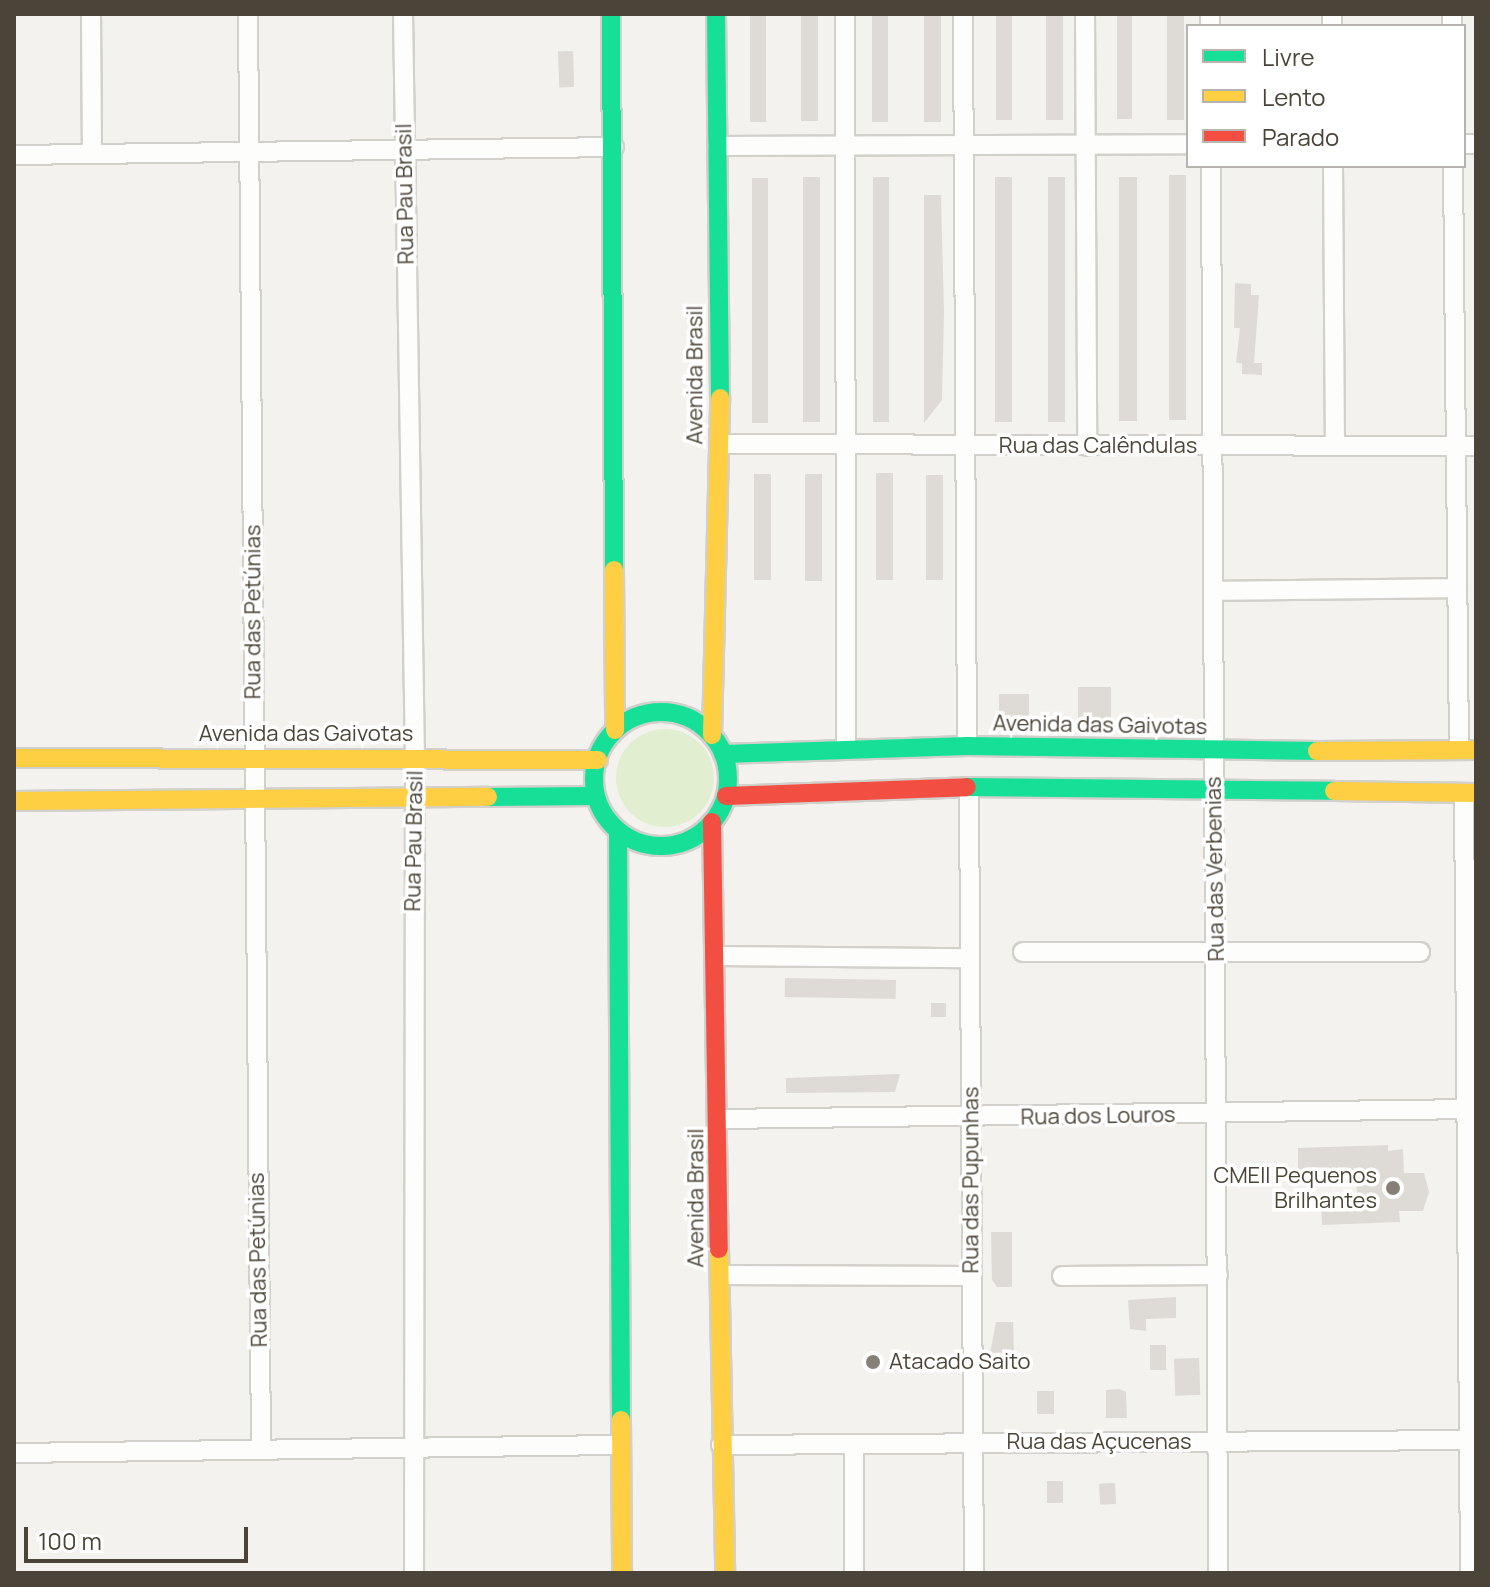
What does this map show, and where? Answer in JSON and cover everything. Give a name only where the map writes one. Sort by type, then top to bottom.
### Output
[{"type":"street","points":[[91,14],[92,154]]},
{"type":"street","name":"Rua das Petúnias","points":[[248,14],[254,758],[251,799],[261,1450]]},
{"type":"street","name":"Rua Pau Brasil","points":[[403,14],[415,758],[414,1573]]},
{"type":"street","points":[[611,14],[615,730],[598,760],[595,796],[618,831],[622,1573]]},
{"type":"street","name":"Avenida Brasil","points":[[712,735],[720,444],[716,14]]},
{"type":"street","points":[[845,14],[846,749]]},
{"type":"street","points":[[963,14],[967,746]]},
{"type":"street","points":[[1085,14],[1087,446]]},
{"type":"street","points":[[717,146],[1186,144]]},
{"type":"street","points":[[14,155],[614,147]]},
{"type":"street","name":"Rua das Verbenias","points":[[1211,168],[1215,752],[1212,789],[1220,1441],[1218,1573]]},
{"type":"street","points":[[1333,168],[1335,446]]},
{"type":"street","points":[[1453,168],[1457,588],[1467,750]]},
{"type":"street","name":"Rua das Calêndulas","points":[[720,444],[1476,446]]},
{"type":"street","points":[[1214,591],[1457,588]]},
{"type":"street","points":[[615,730],[654,713],[695,721],[712,735],[723,754],[726,796],[712,822],[682,843],[660,846],[618,831]]},
{"type":"street","name":"Avenida das Gaivotas","points":[[723,754],[967,746],[1215,752],[1467,750]]},
{"type":"street","name":"Avenida das Gaivotas","points":[[14,758],[598,760]]},
{"type":"street","points":[[726,796],[969,787],[1470,793],[1470,1573]]},
{"type":"street","name":"Rua das Pupunhas","points":[[969,787],[974,1573]]},
{"type":"street","points":[[14,801],[595,796]]},
{"type":"street","name":"Avenida Brasil","points":[[712,822],[720,1119],[721,1445],[725,1573]]},
{"type":"street","points":[[1023,952],[1420,952]]},
{"type":"street","points":[[717,956],[969,958]]},
{"type":"street","name":"Rua dos Louros","points":[[720,1119],[1471,1109]]},
{"type":"street","points":[[720,1275],[971,1276]]},
{"type":"street","points":[[1062,1276],[1218,1275]]},
{"type":"street","name":"Rua das Açucenas","points":[[721,1445],[1472,1440]]},
{"type":"street","points":[[854,1444],[854,1573]]},
{"type":"street","points":[[14,1453],[620,1445]]},
{"type":"green space","points":[[665,729],[684,733],[699,744],[710,759],[714,778],[710,797],[699,812],[684,823],[665,827],[646,823],[631,812],[620,797],[616,778],[620,759],[631,744],[646,733]]},
{"type":"building","points":[[750,14],[766,14],[766,122],[750,122]]},
{"type":"building","points":[[801,14],[818,14],[818,121],[801,121]]},
{"type":"building","points":[[872,14],[888,14],[888,122],[872,122]]},
{"type":"building","points":[[924,14],[941,14],[941,122],[924,122]]},
{"type":"building","points":[[996,14],[1012,14],[1012,120],[996,120]]},
{"type":"building","points":[[1046,14],[1063,14],[1063,120],[1046,120]]},
{"type":"building","points":[[1117,14],[1132,14],[1132,119],[1117,119]]},
{"type":"building","points":[[1167,14],[1184,14],[1184,120],[1167,120]]},
{"type":"building","points":[[573,51],[574,87],[559,88],[558,52]]},
{"type":"building","points":[[1169,175],[1186,175],[1186,420],[1169,420]]},
{"type":"building","points":[[803,177],[820,177],[820,422],[803,422]]},
{"type":"building","points":[[873,177],[889,177],[889,422],[873,422]]},
{"type":"building","points":[[995,177],[1012,177],[1012,422],[995,422]]},
{"type":"building","points":[[1048,177],[1065,177],[1065,422],[1048,422]]},
{"type":"building","points":[[1119,177],[1137,177],[1137,421],[1119,421]]},
{"type":"building","points":[[752,178],[768,178],[768,423],[752,423]]},
{"type":"building","points":[[924,195],[941,195],[944,312],[942,400],[924,423]]},
{"type":"building","points":[[1235,283],[1251,284],[1251,295],[1259,295],[1254,363],[1262,363],[1262,375],[1242,374],[1242,363],[1236,363],[1240,328],[1234,328]]},
{"type":"building","points":[[876,473],[893,473],[893,580],[876,580]]},
{"type":"building","points":[[754,474],[771,474],[771,580],[754,580]]},
{"type":"building","points":[[805,474],[822,474],[822,581],[805,581]]},
{"type":"building","points":[[926,475],[943,475],[943,580],[926,580]]},
{"type":"building","points":[[1078,687],[1111,687],[1111,728],[1078,728]]},
{"type":"building","points":[[999,694],[1029,694],[1029,730],[999,730]]},
{"type":"building","points":[[785,978],[896,980],[896,999],[785,997]]},
{"type":"building","points":[[931,1003],[946,1003],[946,1017],[931,1017]]},
{"type":"building","points":[[900,1074],[895,1092],[786,1093],[786,1078]]},
{"type":"building","name":"CMEII Pequenos Brilhantes","points":[[1388,1145],[1388,1151],[1403,1149],[1404,1173],[1424,1173],[1429,1192],[1423,1211],[1399,1211],[1400,1222],[1322,1225],[1321,1199],[1357,1198],[1356,1170],[1298,1172],[1298,1148]]},
{"type":"building","points":[[991,1232],[1012,1232],[1012,1287],[997,1287],[992,1280]]},
{"type":"building","points":[[1176,1297],[1176,1318],[1146,1319],[1146,1331],[1130,1329],[1128,1300]]},
{"type":"building","points":[[996,1322],[1013,1322],[1014,1352],[990,1353]]},
{"type":"building","points":[[1150,1345],[1166,1345],[1166,1370],[1150,1370]]},
{"type":"building","points":[[1199,1358],[1200,1395],[1175,1396],[1174,1359]]},
{"type":"building","points":[[1106,1390],[1126,1392],[1127,1418],[1106,1418]]},
{"type":"building","points":[[1037,1391],[1054,1391],[1054,1414],[1037,1414]]},
{"type":"building","points":[[1047,1481],[1063,1481],[1063,1503],[1047,1503]]},
{"type":"building","points":[[1115,1483],[1116,1504],[1100,1505],[1099,1484]]},
{"type":"traffic: fast","points":[[611,14],[614,570]]},
{"type":"traffic: fast","points":[[716,14],[720,398]]},
{"type":"traffic: fast","points":[[661,712],[687,717],[708,732],[723,753],[728,779],[723,805],[708,826],[687,841],[661,846],[635,841],[614,826],[599,805],[594,779],[599,753],[614,732],[635,717],[661,712]]},
{"type":"traffic: fast","points":[[723,754],[967,746],[1317,751]]},
{"type":"traffic: fast","points":[[967,787],[1334,791]]},
{"type":"traffic: fast","points":[[488,797],[595,796]]},
{"type":"traffic: fast","points":[[618,831],[621,1420]]},
{"type":"traffic: slow","points":[[712,735],[720,398]]},
{"type":"traffic: slow","points":[[614,570],[615,730]]},
{"type":"traffic: slow","points":[[1317,751],[1476,750]]},
{"type":"traffic: slow","points":[[14,758],[598,760]]},
{"type":"traffic: slow","points":[[1334,791],[1476,793]]},
{"type":"traffic: slow","points":[[14,801],[488,797]]},
{"type":"traffic: slow","points":[[719,1249],[725,1573]]},
{"type":"traffic: slow","points":[[621,1420],[622,1573]]},
{"type":"traffic: jam","points":[[726,796],[967,787]]},
{"type":"traffic: jam","points":[[712,822],[719,1249]]},
{"type":"place","name":"CMEII Pequenos Brilhantes","points":[[1393,1188]]},
{"type":"place","name":"Atacado Saito","points":[[873,1362]]}]
